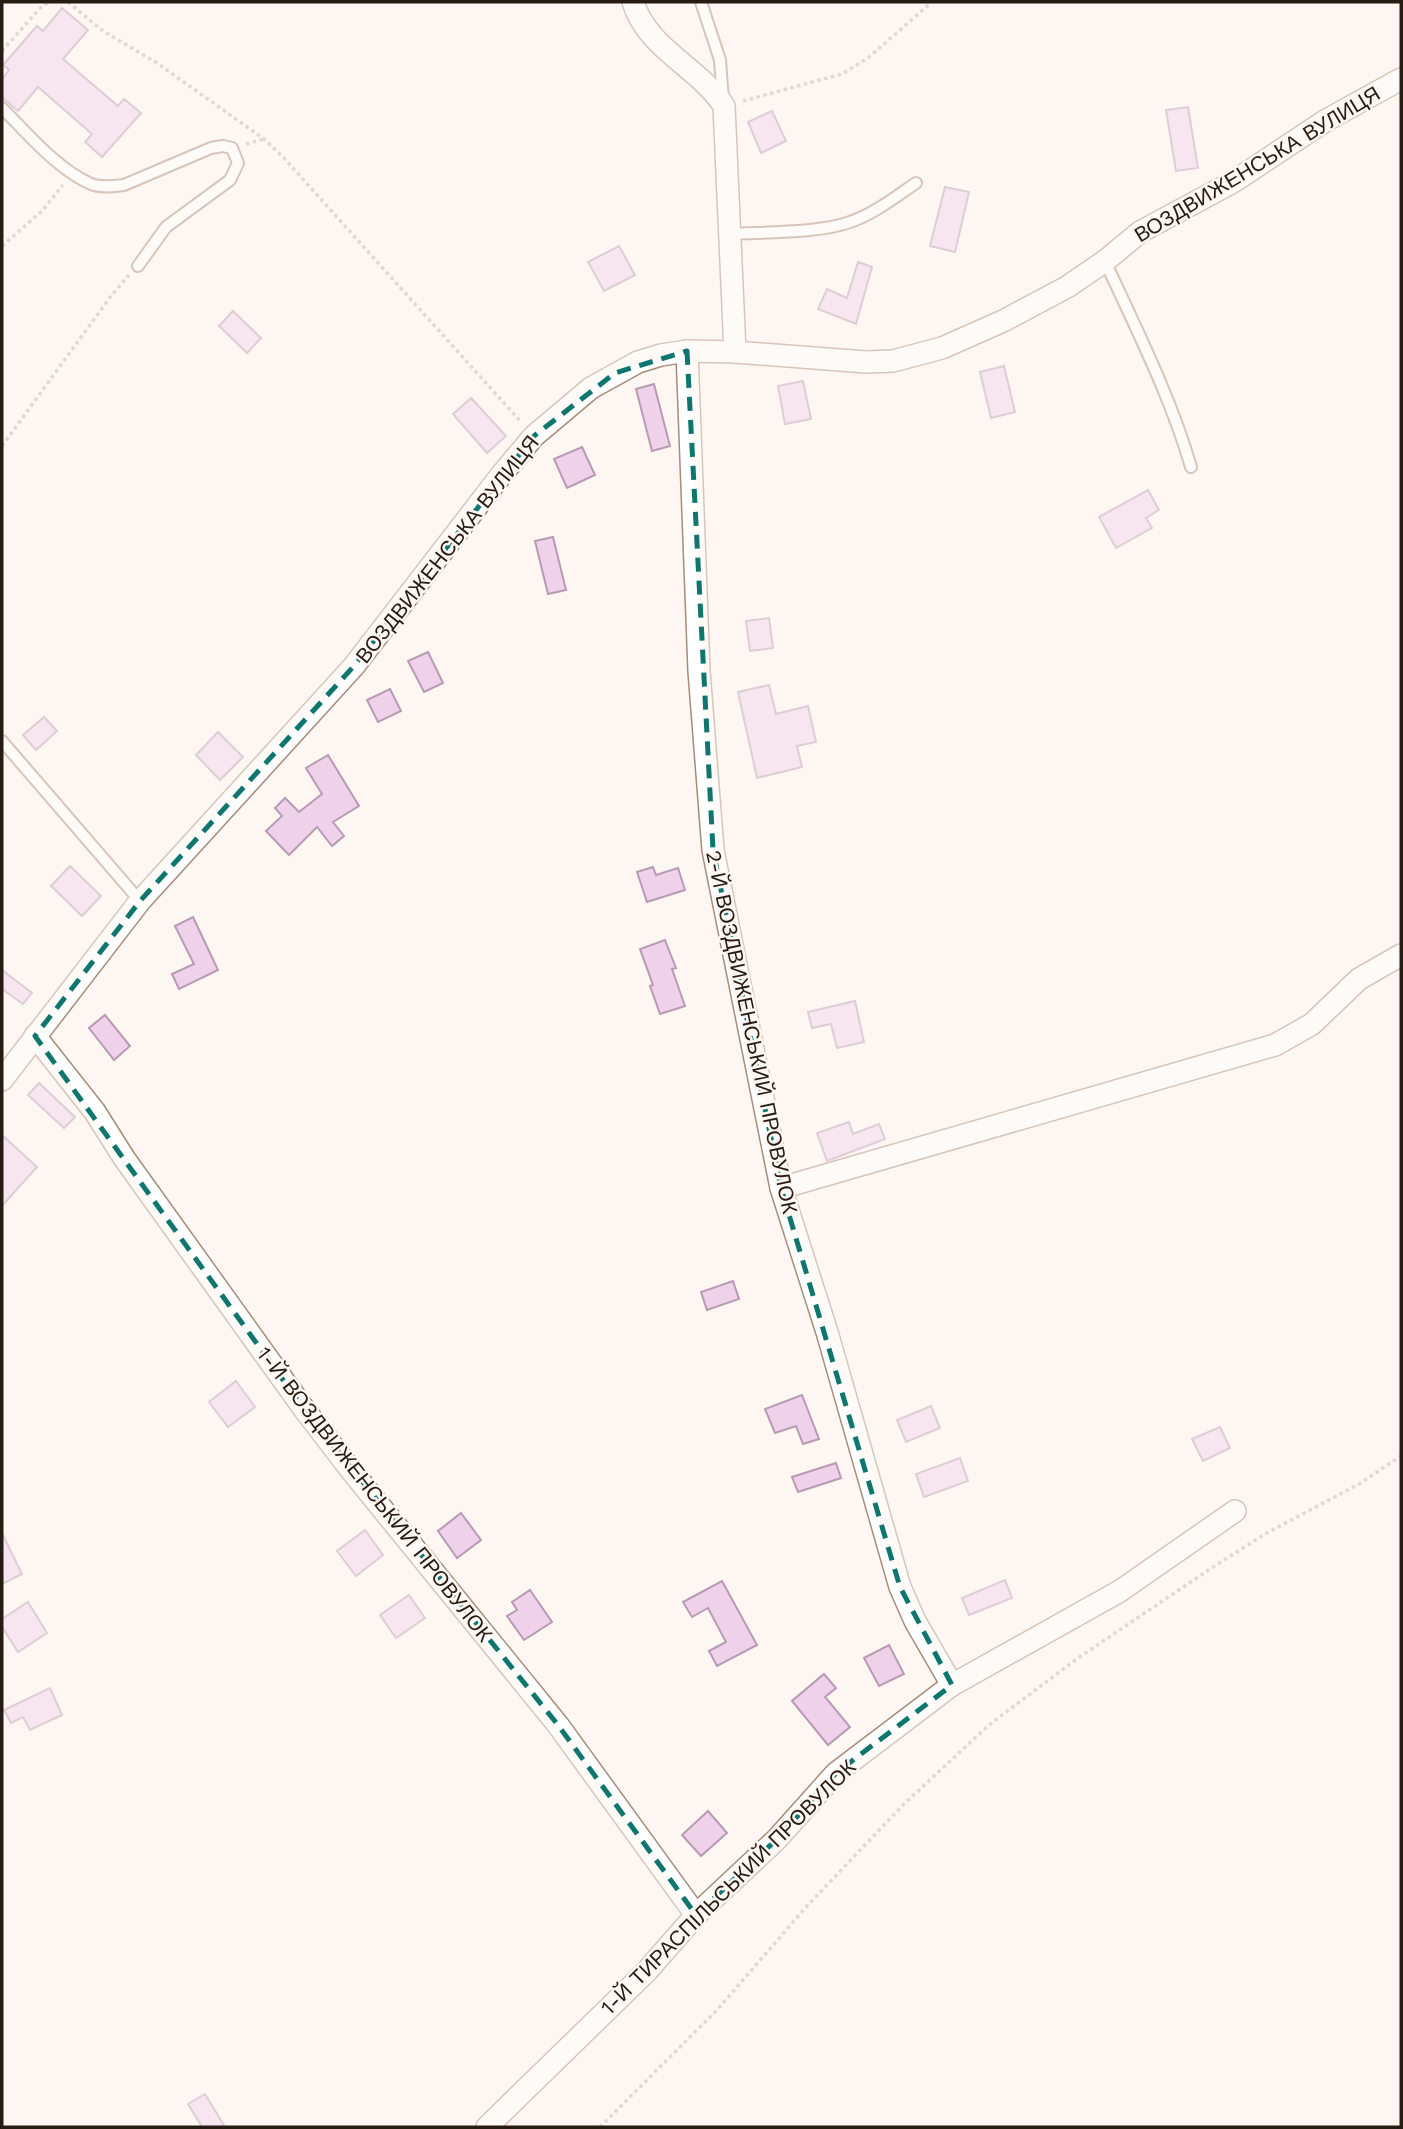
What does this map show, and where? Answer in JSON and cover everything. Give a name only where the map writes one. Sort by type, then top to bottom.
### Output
[{"type":"street","points":[[633,2],[641,22],[652,37],[715,92],[724,106],[735,352]]},
{"type":"street","name":"ВОЗДВИЖЕНСЬКА ВУЛИЦЯ","points":[[2,1080],[140,901],[354,666],[502,474],[534,436],[567,406],[615,373],[661,355],[687,351],[735,352],[866,362],[893,361],[942,348],[1003,321],[1067,287],[1105,261],[1140,232],[1233,182],[1325,121],[1401,79]]},
{"type":"street","name":"2-Й ВОЗДВИЖЕНСЬКИЙ ПРОВУЛОК","points":[[687,351],[699,671],[713,850],[781,1188],[827,1332],[900,1587],[915,1622],[952,1685]]},
{"type":"street","points":[[781,1188],[1275,1045],[1312,1024],[1359,979],[1401,955]]},
{"type":"street","name":"1-Й ВОЗДВИЖЕНСЬКИЙ ПРОВУЛОК","points":[[35,1036],[95,1112],[124,1158],[304,1409],[558,1725],[696,1915]]},
{"type":"street","name":"1-Й ТИРАСПІЛЬСЬКИЙ ПРОВУЛОК","points":[[487,2127],[646,1972],[696,1915],[778,1839],[836,1773],[952,1685],[1120,1591],[1235,1511]]},
{"type":"lane","points":[[701,2],[720,60],[724,106]]},
{"type":"lane","points":[[2,108],[46,152],[92,184],[110,187],[139,180],[211,148],[232,148],[238,163],[230,180],[166,227],[138,266]]},
{"type":"lane","points":[[731,234],[831,227],[850,223],[874,211],[916,183]]},
{"type":"lane","points":[[1105,261],[1180,428],[1191,467]]},
{"type":"lane","points":[[2,741],[140,901]]},
{"type":"path","points":[[2,51],[43,5],[50,2]]},
{"type":"path","points":[[68,2],[103,32],[157,64],[264,139],[284,157],[534,436]]},
{"type":"path","points":[[724,106],[842,74],[868,58],[932,2]]},
{"type":"path","points":[[2,246],[42,211],[73,173]]},
{"type":"path","points":[[2,446],[111,296],[138,266]]},
{"type":"path","points":[[600,2127],[717,2010],[807,1906],[903,1805],[989,1725],[1078,1658],[1213,1567],[1265,1534],[1359,1484],[1401,1456]]},
{"type":"highlighted area","points":[[687,351],[713,850],[781,1188],[900,1587],[952,1685],[836,1773],[777,1839],[696,1915],[558,1725],[304,1409],[35,1036],[140,901],[354,666],[534,436],[615,373]]},
{"type":"building","points":[[62,8],[88,30],[63,59],[118,106],[124,99],[141,113],[102,157],[85,142],[92,134],[38,87],[18,111],[2,97],[2,79],[9,70],[3,65],[37,26],[43,31]]},
{"type":"building","points":[[1188,107],[1198,168],[1176,171],[1166,110]]},
{"type":"building","points":[[772,111],[786,141],[761,153],[748,122]]},
{"type":"building","points":[[945,187],[969,192],[955,252],[930,246]]},
{"type":"building","points":[[619,246],[635,275],[604,291],[588,262]]},
{"type":"building","points":[[858,262],[872,267],[856,324],[818,309],[827,289],[847,298]]},
{"type":"building","points":[[233,311],[261,338],[247,353],[219,326]]},
{"type":"building","points":[[1004,366],[1015,412],[991,418],[980,372]]},
{"type":"building","points":[[803,381],[811,419],[785,424],[778,386]]},
{"type":"building","points":[[654,384],[670,446],[652,451],[636,389]]},
{"type":"building","points":[[471,398],[506,436],[487,453],[453,414]]},
{"type":"building","points":[[582,447],[595,475],[567,488],[554,459]]},
{"type":"building","points":[[1148,490],[1159,510],[1146,518],[1152,528],[1116,548],[1099,517]]},
{"type":"building","points":[[553,537],[566,590],[548,594],[535,541]]},
{"type":"building","points":[[769,618],[773,648],[750,651],[746,621]]},
{"type":"building","points":[[428,652],[443,683],[424,692],[408,661]]},
{"type":"building","points":[[769,685],[776,714],[808,706],[816,742],[797,746],[802,767],[757,778],[738,692]]},
{"type":"building","points":[[390,689],[401,711],[378,722],[367,700]]},
{"type":"building","points":[[44,717],[57,731],[36,750],[23,735]]},
{"type":"building","points":[[218,732],[243,757],[220,780],[196,755]]},
{"type":"building","points":[[328,755],[359,806],[333,822],[344,836],[332,846],[317,827],[289,855],[266,831],[282,816],[275,808],[285,798],[299,812],[322,794],[306,768]]},
{"type":"building","points":[[70,866],[101,896],[82,916],[51,886]]},
{"type":"building","points":[[653,867],[656,875],[678,868],[685,890],[647,902],[637,872]]},
{"type":"building","points":[[193,917],[218,970],[179,989],[172,974],[194,964],[175,926]]},
{"type":"building","points":[[665,940],[676,968],[672,969],[685,1006],[660,1014],[640,949]]},
{"type":"building","points":[[2,970],[32,993],[23,1004],[2,989]]},
{"type":"building","points":[[855,1001],[864,1042],[837,1048],[831,1024],[812,1028],[808,1012]]},
{"type":"building","points":[[105,1015],[130,1046],[114,1060],[89,1028]]},
{"type":"building","points":[[39,1083],[75,1117],[64,1128],[28,1095]]},
{"type":"building","points":[[849,1122],[853,1134],[879,1124],[885,1139],[827,1161],[817,1133]]},
{"type":"building","points":[[2,1135],[37,1167],[2,1206]]},
{"type":"building","points":[[733,1281],[739,1299],[707,1310],[701,1292]]},
{"type":"building","points":[[236,1381],[255,1407],[228,1427],[209,1402]]},
{"type":"building","points":[[802,1395],[819,1439],[803,1444],[796,1426],[775,1433],[765,1409]]},
{"type":"building","points":[[931,1406],[940,1428],[906,1442],[897,1420]]},
{"type":"building","points":[[1220,1427],[1230,1448],[1203,1461],[1192,1439]]},
{"type":"building","points":[[960,1458],[968,1481],[924,1497],[916,1474]]},
{"type":"building","points":[[836,1463],[841,1478],[798,1492],[792,1477]]},
{"type":"building","points":[[461,1513],[481,1540],[457,1558],[438,1531]]},
{"type":"building","points":[[365,1530],[383,1555],[356,1576],[337,1551]]},
{"type":"building","points":[[2,1533],[22,1574],[2,1584]]},
{"type":"building","points":[[1005,1580],[1012,1598],[969,1615],[962,1598]]},
{"type":"building","points":[[722,1581],[757,1645],[717,1666],[709,1651],[726,1642],[708,1608],[692,1617],[683,1602]]},
{"type":"building","points":[[530,1590],[552,1622],[524,1640],[507,1616],[517,1610],[512,1602]]},
{"type":"building","points":[[409,1595],[425,1618],[396,1638],[380,1615]]},
{"type":"building","points":[[28,1602],[47,1633],[18,1652],[2,1627],[2,1619]]},
{"type":"building","points":[[889,1645],[904,1674],[879,1686],[864,1658]]},
{"type":"building","points":[[824,1674],[836,1688],[825,1697],[850,1727],[828,1745],[792,1701]]},
{"type":"building","points":[[50,1688],[62,1715],[30,1730],[23,1717],[11,1723],[4,1710]]},
{"type":"building","points":[[708,1811],[727,1833],[701,1856],[682,1835]]},
{"type":"building","points":[[205,2094],[225,2127],[202,2127],[188,2104]]}]
